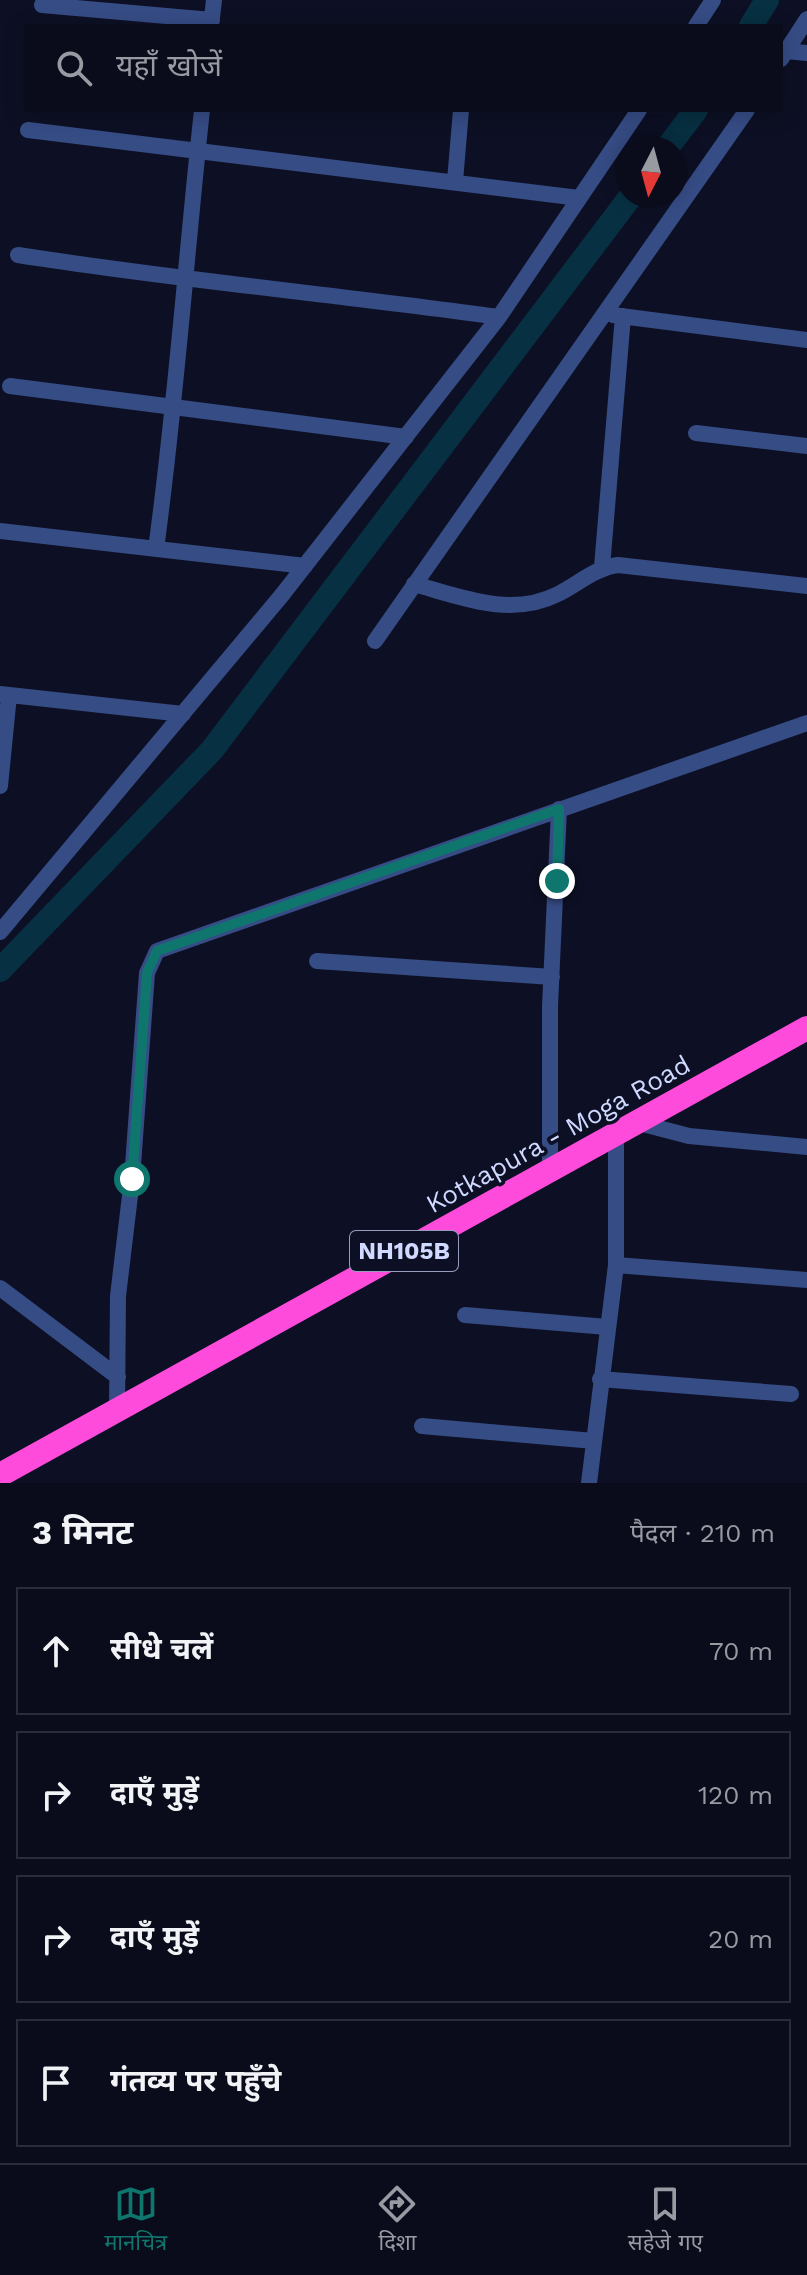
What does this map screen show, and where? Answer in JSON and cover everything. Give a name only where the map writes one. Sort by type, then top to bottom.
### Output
[{"type":"highway","name":"Kotkapura - Moga Road","points":[[0,1475],[807,1028]]},
{"type":"street","points":[[42,5],[211,23],[214,0]]},
{"type":"street","points":[[697,24],[713,0]]},
{"type":"street","points":[[784,55],[807,19]]},
{"type":"street","points":[[784,55],[807,53]]},
{"type":"street","points":[[156,549],[175,406],[183,281],[202,112]]},
{"type":"street","points":[[455,181],[461,112]]},
{"type":"street","points":[[0,932],[305,566],[406,437],[499,317],[638,112]]},
{"type":"street","points":[[375,641],[746,112]]},
{"type":"street","points":[[28,130],[579,198]]},
{"type":"street","points":[[18,255],[183,281],[311,291],[499,317]]},
{"type":"street","points":[[603,314],[807,340]]},
{"type":"street","points":[[602,567],[623,316]]},
{"type":"street","points":[[10,386],[406,437]]},
{"type":"street","points":[[696,433],[807,446]]},
{"type":"street","points":[[0,531],[305,566]]},
{"type":"street","points":[[414,584],[508,607],[536,603],[556,595],[602,567],[643,565],[807,586]]},
{"type":"street","points":[[0,786],[4,694],[183,714]]},
{"type":"street","points":[[117,1411],[118,1296],[132,1179],[147,973],[157,951],[807,723]]},
{"type":"street","points":[[550,1171],[552,977],[559,809]]},
{"type":"street","points":[[317,961],[552,977]]},
{"type":"street","points":[[639,1123],[689,1136],[807,1147]]},
{"type":"street","points":[[589,1483],[616,1265],[616,1135]]},
{"type":"street","points":[[616,1265],[807,1280]]},
{"type":"street","points":[[0,1288],[118,1377]]},
{"type":"street","points":[[465,1315],[607,1327]]},
{"type":"street","points":[[600,1379],[791,1394]]},
{"type":"street","points":[[422,1426],[594,1441]]},
{"type":"waterway","points":[[752,24],[767,0]]},
{"type":"waterway","points":[[676,136],[694,112]]},
{"type":"waterway","points":[[0,970],[212,750],[622,208]]},
{"type":"route","points":[[132,1179],[147,973],[150,960],[157,951],[559,809],[557,881]]}]
